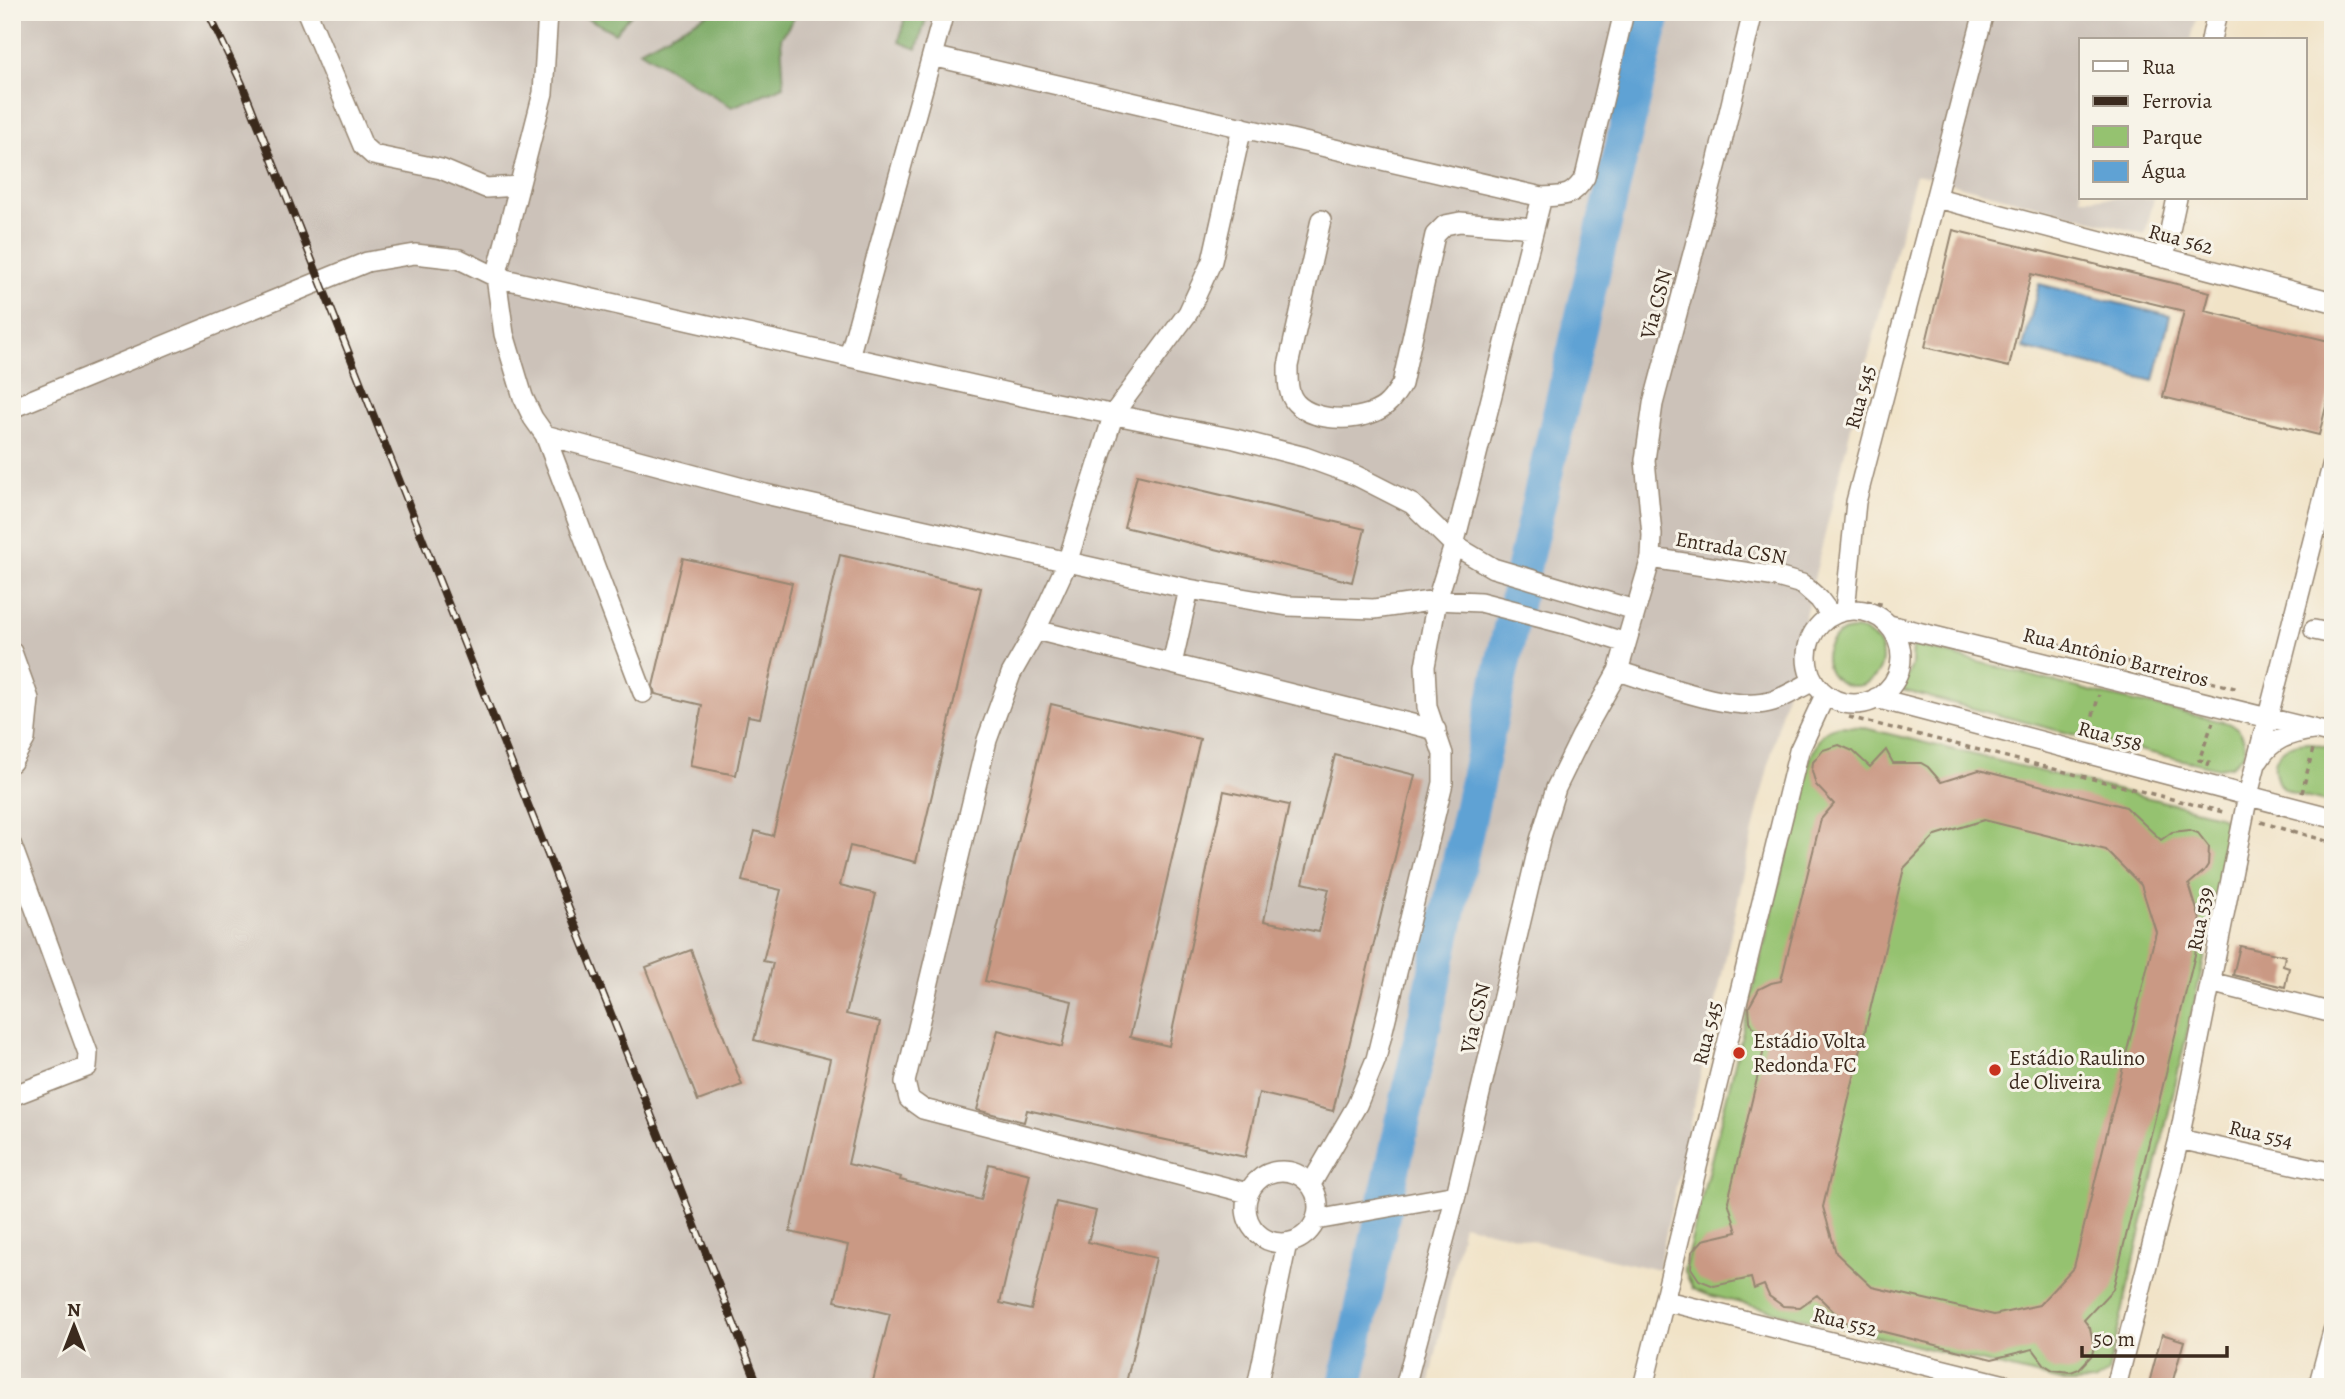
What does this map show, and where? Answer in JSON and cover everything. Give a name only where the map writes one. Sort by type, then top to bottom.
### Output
[{"type":"street","points":[[307,12],[363,146],[373,155],[441,169],[486,188],[519,187]]},
{"type":"street","points":[[548,12],[543,93],[496,276],[504,334],[519,384],[533,418],[545,435],[643,693]]},
{"type":"street","points":[[849,357],[944,12]]},
{"type":"street","points":[[932,56],[1542,197],[1564,196],[1577,189],[1585,177],[1624,12]]},
{"type":"street","name":"Via CSN","points":[[1407,1377],[1456,1195],[1540,839],[1552,801],[1581,737],[1618,671],[1651,558],[1652,535],[1645,460],[1653,404],[1717,163],[1753,12]]},
{"type":"street","name":"Rua 545","points":[[1838,613],[1856,502],[1984,12]]},
{"type":"street","points":[[2211,38],[2217,12]]},
{"type":"street","points":[[1242,127],[1212,261],[1188,313],[1114,413],[1067,563],[1036,630],[1011,674],[987,740],[905,1082],[909,1099],[923,1109],[1248,1193]]},
{"type":"street","points":[[1311,1184],[1357,1105],[1376,1059],[1443,783],[1443,754],[1427,707],[1425,666],[1437,600],[1454,545],[1542,197]]},
{"type":"street","name":"Rua 562","points":[[1937,198],[2333,302]]},
{"type":"street","points":[[2164,258],[2177,200]]},
{"type":"street","points":[[1321,220],[1288,366],[1288,386],[1294,402],[1303,408],[1311,413],[1338,419],[1369,415],[1388,404],[1402,384],[1435,235],[1445,225],[1460,222],[1534,228]]},
{"type":"street","points":[[12,408],[367,262],[415,254],[437,256],[459,259],[496,276],[1026,397],[1114,413],[1306,457],[1357,475],[1412,505],[1454,545],[1493,568],[1635,610]]},
{"type":"street","points":[[545,435],[765,494],[1189,589],[1288,606],[1374,609],[1437,600],[1480,602],[1626,643]]},
{"type":"street","name":"Rua 539","points":[[2116,1387],[2179,1139],[2266,717],[2333,462]]},
{"type":"street","name":"Entrada CSN","points":[[1651,558],[1777,576],[1802,584],[1838,613]]},
{"type":"street","points":[[1172,664],[1189,589]]},
{"type":"street","points":[[1868,612],[1889,625],[1901,650],[1901,665],[1888,690],[1863,703],[1850,704],[1837,701],[1819,688],[1807,667],[1807,652],[1810,637],[1819,624],[1838,613],[1868,612]]},
{"type":"street","name":"Rua Antônio Barreiros","points":[[1889,625],[2325,732]]},
{"type":"street","points":[[1036,630],[1436,730]]},
{"type":"street","points":[[12,652],[29,699],[25,738],[12,762]]},
{"type":"street","points":[[1618,671],[1715,700],[1742,704],[1772,702],[1819,688]]},
{"type":"street","name":"Rua 545","points":[[1643,1387],[1799,751],[1819,688]]},
{"type":"street","name":"Rua 558","points":[[1876,698],[2333,818]]},
{"type":"street","points":[[2255,766],[2267,748],[2279,740],[2325,732]]},
{"type":"street","points":[[12,846],[88,1053],[87,1067],[12,1096]]},
{"type":"street","points":[[2210,982],[2333,1013]]},
{"type":"street","name":"Rua 554","points":[[2179,1139],[2333,1173]]},
{"type":"street","points":[[1277,1170],[1289,1171],[1311,1184],[1317,1195],[1319,1208],[1309,1231],[1299,1239],[1274,1243],[1262,1238],[1253,1229],[1245,1206],[1254,1182],[1277,1170]]},
{"type":"street","points":[[1316,1220],[1456,1195]]},
{"type":"street","points":[[1257,1387],[1287,1243]]},
{"type":"street","name":"Rua 552","points":[[1666,1301],[1990,1384],[2013,1387]]},
{"type":"street","points":[[2318,1387],[2333,1331]]},
{"type":"path","points":[[2208,766],[2209,762],[2199,760],[2226,686]]},
{"type":"path","points":[[2087,737],[2100,693]]},
{"type":"path","points":[[1849,717],[2244,817],[2333,843]]},
{"type":"path","points":[[2293,832],[2325,732]]},
{"type":"shaded area","points":[[12,12],[2198,12],[2192,38],[2079,38],[2079,200],[2154,200],[2145,234],[1916,174],[1864,374],[1757,813],[1658,1270],[1463,1224],[1429,1387],[12,1387]]},
{"type":"green space","points":[[576,12],[633,12],[615,33]]},
{"type":"green space","points":[[712,12],[798,12],[781,38],[784,86],[732,107],[639,50]]},
{"type":"green space","points":[[906,12],[928,12],[917,49],[899,42]]},
{"type":"green space","points":[[1854,630],[1865,632],[1874,638],[1880,647],[1880,669],[1874,678],[1865,684],[1854,686],[1843,684],[1834,678],[1828,669],[1826,658],[1828,647],[1834,638],[1843,632]]},
{"type":"green space","points":[[1913,645],[2105,695],[2228,723],[2242,735],[2244,753],[2231,766],[2218,768],[2094,740],[1902,690],[1912,665]]},
{"type":"green space","points":[[1841,726],[1861,727],[2218,815],[2230,828],[2228,857],[2108,1373],[2094,1382],[2069,1383],[1708,1295],[1693,1289],[1684,1270],[1810,759],[1824,733]]},
{"type":"green space","points":[[2306,742],[2333,749],[2333,804],[2291,792],[2278,781],[2275,764],[2279,754],[2294,744]]},
{"type":"water","points":[[2039,284],[2170,316],[2154,381],[2023,348]]},
{"type":"building","points":[[1953,230],[2210,292],[2205,311],[2333,342],[2333,378],[2319,435],[2163,397],[2184,311],[2031,274],[2009,367],[1925,347]]},
{"type":"building","points":[[1137,475],[1365,529],[1352,582],[1124,527]]},
{"type":"building","points":[[840,555],[981,588],[916,862],[850,846],[840,885],[876,894],[846,1014],[880,1022],[848,1164],[981,1200],[989,1164],[1030,1174],[1000,1303],[1031,1310],[1056,1202],[1096,1211],[1088,1242],[1156,1258],[1125,1387],[897,1387],[873,1381],[890,1314],[835,1301],[848,1245],[790,1232],[830,1059],[754,1040],[773,963],[763,961],[781,890],[742,881],[755,831],[773,836]]},
{"type":"building","points":[[683,558],[792,583],[760,718],[748,716],[736,775],[690,766],[702,705],[655,694],[653,686]]},
{"type":"building","points":[[1051,704],[1200,739],[1130,1037],[1169,1046],[1224,791],[1289,805],[1264,921],[1319,932],[1329,889],[1303,883],[1335,755],[1415,775],[1333,1111],[1259,1093],[1245,1157],[1027,1110],[1024,1122],[977,1110],[998,1030],[1062,1047],[1072,1001],[985,981]]},
{"type":"building","points":[[1839,745],[1853,751],[1870,767],[1886,750],[1893,763],[1921,763],[1941,782],[1979,770],[2126,807],[2161,840],[2172,832],[2190,830],[2198,833],[2209,847],[2208,865],[2189,884],[2202,926],[2113,1289],[2084,1320],[2090,1328],[2094,1346],[2092,1355],[2079,1369],[2071,1372],[2053,1370],[2045,1365],[2033,1349],[1992,1359],[1844,1322],[1817,1295],[1800,1307],[1783,1306],[1769,1296],[1764,1285],[1754,1289],[1751,1278],[1714,1286],[1699,1280],[1691,1268],[1692,1252],[1703,1240],[1737,1232],[1728,1201],[1766,1041],[1750,1021],[1749,1007],[1759,989],[1781,981],[1821,819],[1834,804],[1816,785],[1812,771],[1813,762],[1823,750]],"holes":[[[1984,820],[2106,850],[2141,885],[2156,932],[2074,1267],[2039,1305],[1994,1315],[1872,1287],[1836,1253],[1823,1207],[1904,868],[1936,835]]]},
{"type":"building","points":[[2240,946],[2285,956],[2283,966],[2289,968],[2285,987],[2233,975]]},
{"type":"building","points":[[691,950],[742,1085],[698,1101],[646,967]]},
{"type":"building","points":[[2162,1334],[2184,1341],[2171,1387],[2148,1387]]},
{"type":"waterway","points":[[1345,1387],[1525,561],[1654,12]]},
{"type":"railway","points":[[208,12],[242,84],[759,1387]]},
{"type":"place","name":"Estádio Volta Redonda FC","points":[[1739,1053]]},
{"type":"place","name":"Estádio Raulino de Oliveira","points":[[1995,1070]]}]
